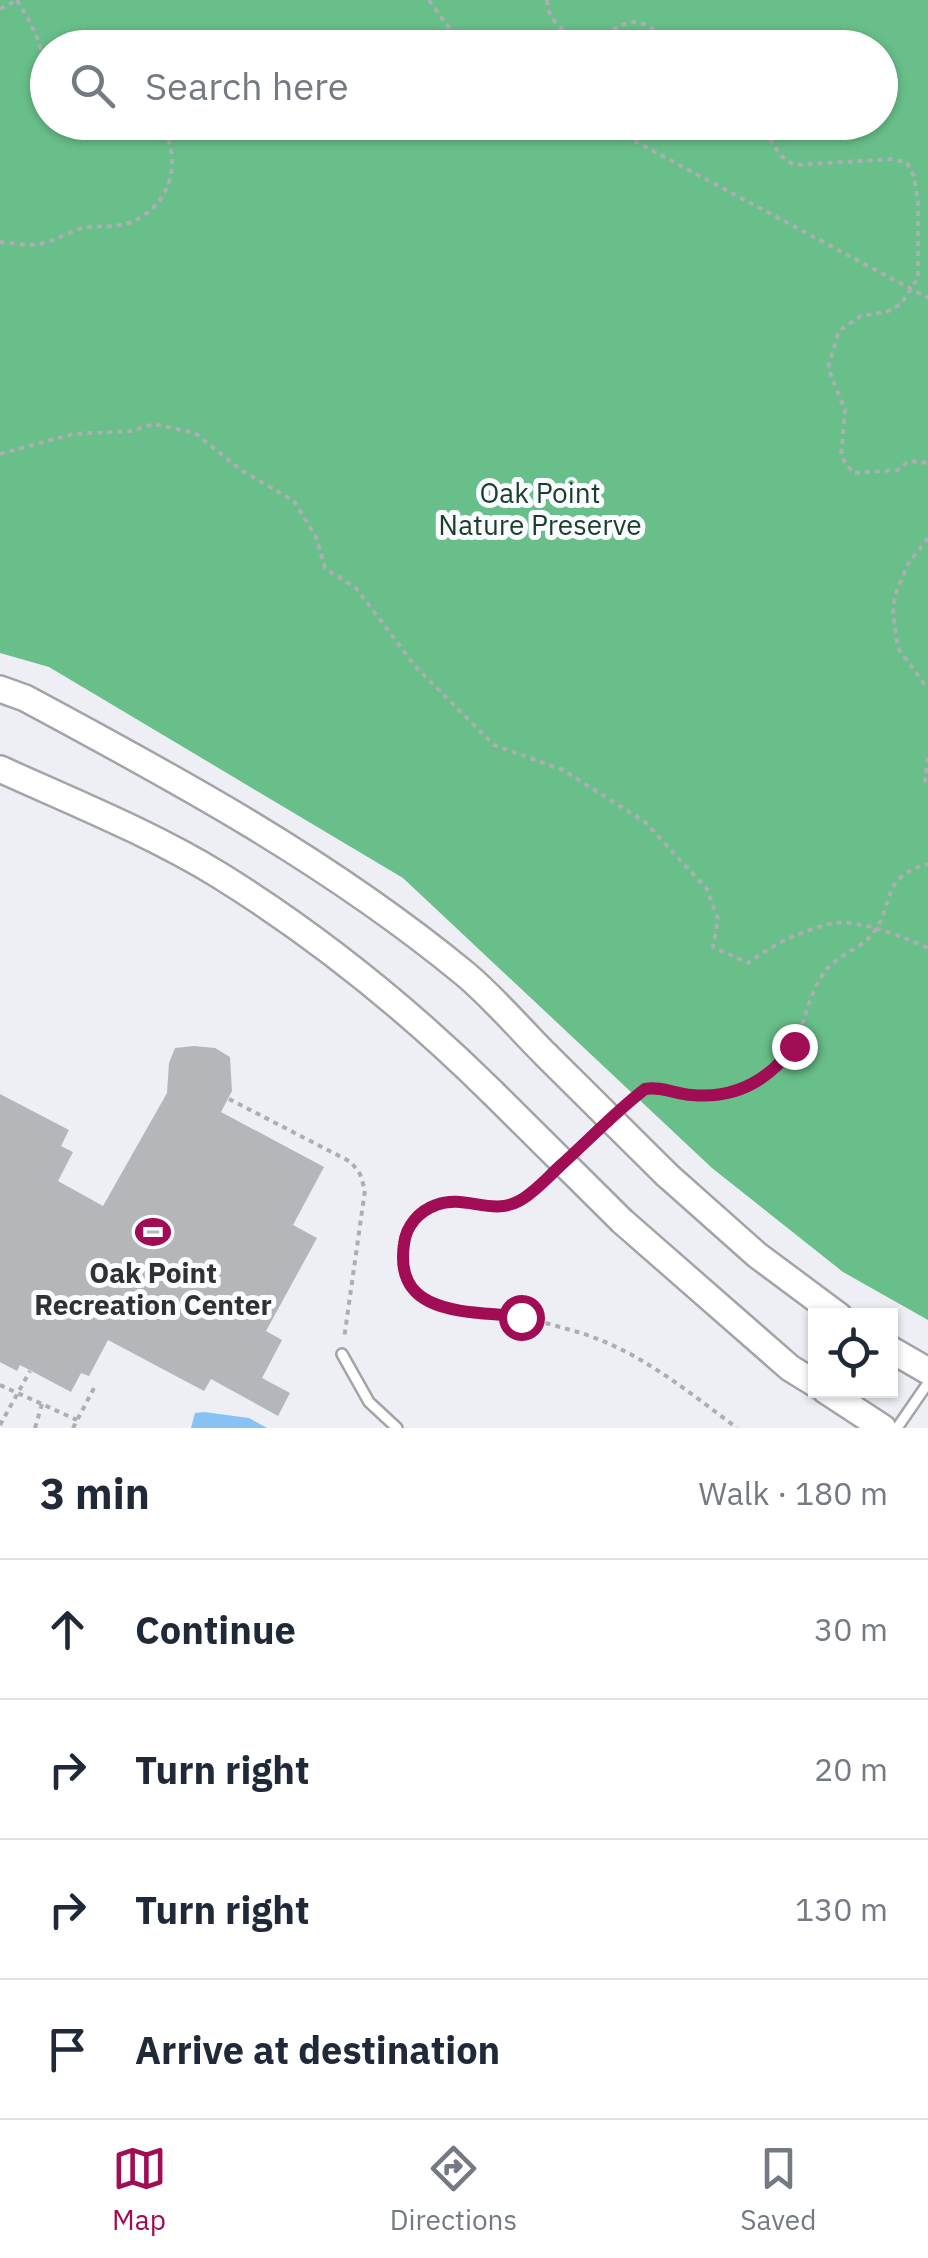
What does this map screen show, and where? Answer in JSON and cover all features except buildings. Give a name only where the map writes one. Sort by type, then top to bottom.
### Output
[{"type":"main road","points":[[0,689],[25,698],[187,785],[292,848],[467,976],[666,1175],[757,1255],[828,1308]]},
{"type":"main road","points":[[0,769],[218,874],[327,949],[426,1027],[622,1220],[790,1368],[808,1379]]},
{"type":"main road","points":[[898,1354],[928,1371]]},
{"type":"main road","points":[[837,1398],[883,1428]]},
{"type":"lane","points":[[342,1354],[369,1402],[398,1428]]},
{"type":"lane","points":[[896,1428],[928,1383]]},
{"type":"path","points":[[0,9],[18,0],[35,30]]},
{"type":"path","points":[[429,0],[450,30]]},
{"type":"path","points":[[547,0],[547,10],[566,30]]},
{"type":"path","points":[[610,30],[628,20],[641,22],[652,30]]},
{"type":"path","points":[[0,242],[38,244],[85,228],[125,225],[144,216],[170,184],[173,165],[169,140]]},
{"type":"path","points":[[633,140],[928,298]]},
{"type":"path","points":[[770,140],[781,156],[794,165],[893,158],[907,163],[914,176],[918,278],[901,304],[886,312],[861,316],[839,331],[828,368],[845,410],[841,456],[853,473],[898,470],[909,461],[928,463]]},
{"type":"path","points":[[0,454],[73,434],[132,431],[154,424],[195,433],[241,470],[294,501],[316,537],[325,568],[356,588],[415,666],[494,745],[563,770],[645,822],[707,890],[718,919],[713,947],[748,963],[773,944],[839,922],[876,929],[928,948]]},
{"type":"path","points":[[928,538],[908,564],[895,595],[893,614],[898,648],[928,689]]},
{"type":"path","points":[[928,758],[928,786]]},
{"type":"path","points":[[621,1110],[645,1089],[711,1096],[740,1090],[766,1077],[802,1033],[814,992],[829,965],[876,929],[895,884],[928,864]]},
{"type":"path","points":[[230,1099],[351,1162],[360,1174],[364,1190],[342,1354]]},
{"type":"path","points":[[552,1174],[513,1204],[494,1207],[446,1202],[425,1210],[410,1226],[403,1248],[408,1278],[418,1294],[440,1308],[521,1317],[609,1342],[658,1369],[737,1428]]},
{"type":"path","points":[[0,1425],[30,1370]]},
{"type":"path","points":[[0,1384],[77,1420]]},
{"type":"path","points":[[73,1428],[94,1388]]},
{"type":"path","points":[[36,1428],[42,1404]]},
{"type":"green space","name":"Oak Point Nature Preserve","points":[[0,0],[928,0],[928,1320],[843,1272],[712,1168],[403,878],[49,667],[0,653]]},
{"type":"water","points":[[195,1413],[249,1418],[267,1428],[191,1428]]},
{"type":"place","name":"Oak Point Recreation Center","points":[[153,1232]]},
{"type":"route","points":[[521,1317],[448,1310],[431,1305],[418,1294],[403,1259],[405,1238],[416,1218],[446,1202],[494,1207],[513,1204],[645,1089],[663,1088],[698,1096],[740,1090],[776,1069],[794,1046]]}]
